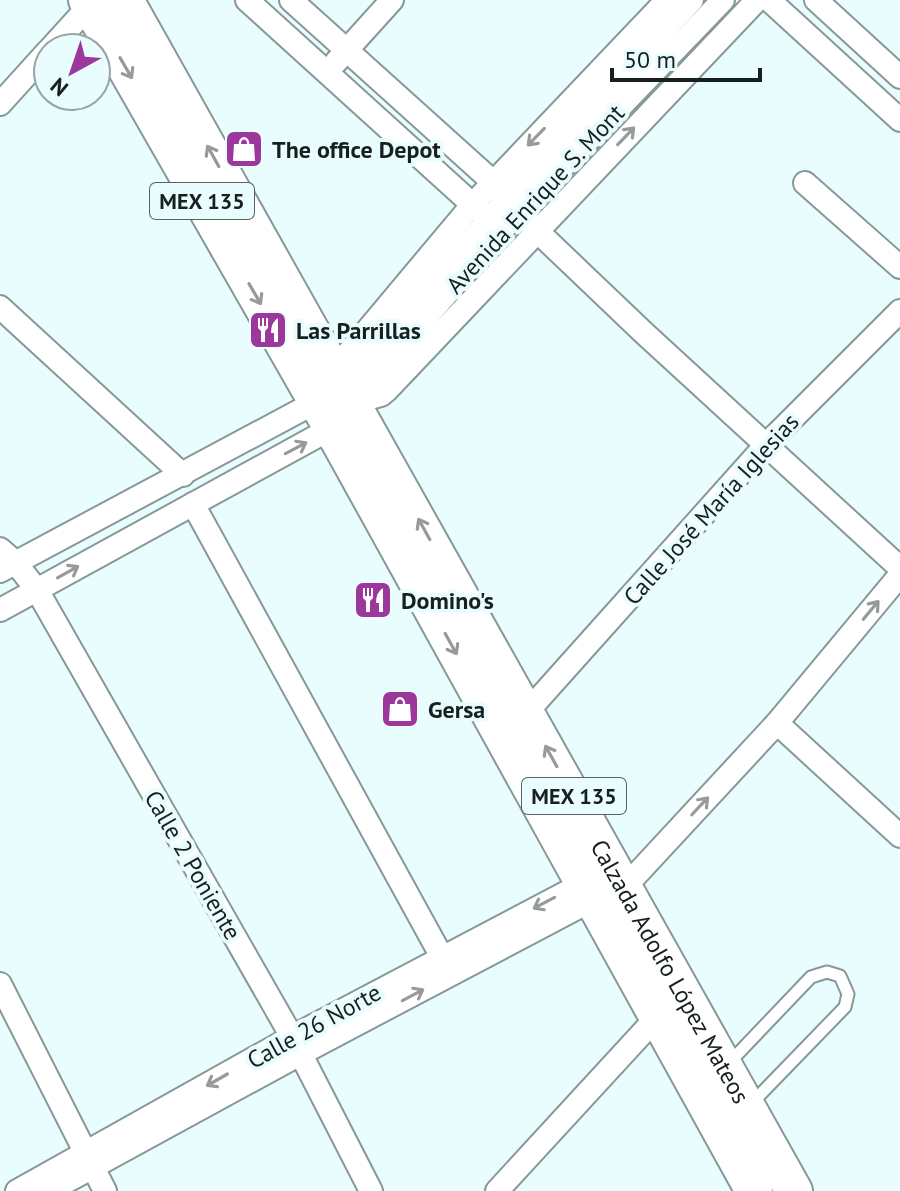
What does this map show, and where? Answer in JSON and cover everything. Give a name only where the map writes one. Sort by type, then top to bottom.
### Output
[{"type":"main road","name":"Calzada Adolfo López Mateos","points":[[101,2],[335,398],[794,1191]]},
{"type":"main road","name":"Calzada Adolfo López Mateos","points":[[335,398],[527,712],[612,881],[658,1016],[754,1191]]},
{"type":"street","points":[[247,0],[488,218],[536,230]]},
{"type":"street","points":[[291,0],[508,197],[536,230],[765,446],[900,568]]},
{"type":"street","points":[[328,72],[392,0]]},
{"type":"street","points":[[488,218],[667,0]]},
{"type":"street","name":"Avenida Enrique S. Mont","points":[[335,398],[488,218],[692,0]]},
{"type":"street","name":"Avenida Enrique S. Mont","points":[[508,197],[723,0]]},
{"type":"street","points":[[5,561],[335,398],[381,395],[757,0]]},
{"type":"street","points":[[769,0],[900,120]]},
{"type":"street","points":[[816,0],[900,77]]},
{"type":"street","points":[[68,32],[101,2]]},
{"type":"street","points":[[0,104],[32,69]]},
{"type":"street","points":[[805,183],[900,267]]},
{"type":"street","points":[[0,307],[183,475]]},
{"type":"street","name":"Calle José María Iglesias","points":[[527,712],[765,446],[900,311]]},
{"type":"street","points":[[0,610],[193,504],[335,398]]},
{"type":"street","points":[[193,504],[447,966]]},
{"type":"street","name":"Calle 2 Poniente","points":[[5,561],[37,590],[296,1046],[371,1191]]},
{"type":"street","name":"Calle 26 Norte","points":[[17,1191],[90,1161],[296,1046],[612,881],[777,723],[900,575]]},
{"type":"street","points":[[777,723],[900,836]]},
{"type":"street","points":[[0,984],[105,1191]]},
{"type":"street","points":[[497,1191],[658,1016]]},
{"type":"street","name":"Calle 26 Norte","points":[[49,1191],[90,1161]]},
{"type":"lane","points":[[725,1068],[811,977],[827,972],[840,976],[848,994],[845,1007],[747,1108]]},
{"type":"place","name":"The office Depot","points":[[244,149]]},
{"type":"place","name":"Las Parrillas","points":[[268,330]]},
{"type":"place","name":"Domino's","points":[[373,600]]},
{"type":"place","name":"Gersa","points":[[400,709]]}]
